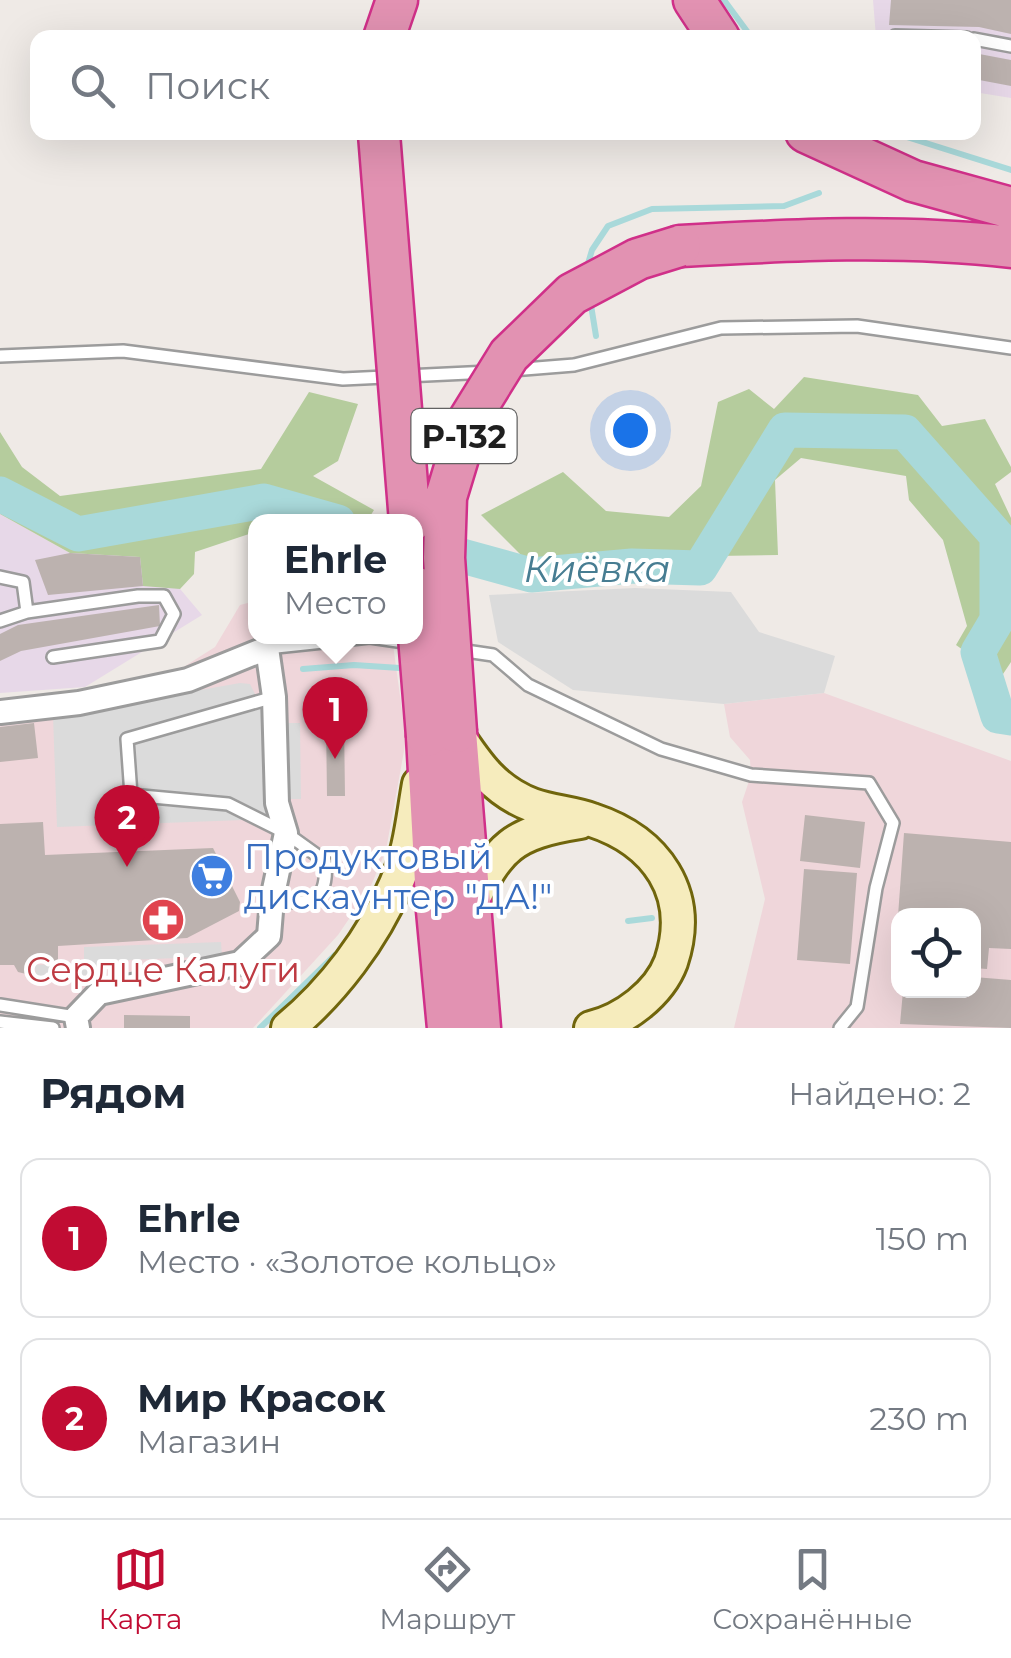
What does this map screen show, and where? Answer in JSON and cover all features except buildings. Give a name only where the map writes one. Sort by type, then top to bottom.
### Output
[{"type":"highway","points":[[387,30],[397,0]]},
{"type":"highway","points":[[694,0],[714,30]]},
{"type":"highway","name":"Р-132","points":[[379,140],[409,514]]},
{"type":"highway","points":[[821,140],[913,181],[1011,208]]},
{"type":"highway","name":"Р-132","points":[[463,1016],[441,734],[446,497],[470,418],[510,355],[572,294],[638,259],[680,246],[815,239],[956,241],[1011,247]]},
{"type":"highway","name":"Р-132","points":[[423,632],[469,908],[463,1016]]},
{"type":"main road","points":[[288,1028],[344,970],[397,883],[441,734],[485,776],[531,804],[594,820],[637,841],[656,858],[670,883],[677,917],[670,963],[660,984],[626,1014],[592,1028]]},
{"type":"main road","points":[[469,908],[488,870],[514,840],[543,828],[594,820]]},
{"type":"street","points":[[0,712],[80,704],[188,680],[267,648],[274,697],[277,803],[286,833],[272,899],[269,936],[240,963],[100,993],[77,1023]]},
{"type":"lane","points":[[981,40],[1011,46]]},
{"type":"lane","points":[[0,356],[123,352],[343,379],[547,368],[720,328],[857,326],[1011,348]]},
{"type":"lane","points":[[0,577],[23,582],[26,612]]},
{"type":"lane","points":[[0,621],[26,612],[138,596],[164,596],[174,614],[160,641],[53,656]]},
{"type":"lane","points":[[267,648],[304,644]]},
{"type":"lane","points":[[421,644],[494,654],[528,685],[662,749],[751,775],[869,783],[892,824],[876,888],[857,1007],[840,1028]]},
{"type":"lane","points":[[272,899],[305,904],[314,900],[326,878],[325,861],[286,833],[228,804],[131,794],[127,739],[274,697]]},
{"type":"lane","points":[[0,1005],[77,1023]]},
{"type":"lane","points":[[0,1022],[53,1028]]},
{"type":"shaded area","points":[[873,0],[1011,0],[1011,98],[981,93],[981,30],[875,30]]},
{"type":"shaded area","points":[[0,514],[70,553],[154,558],[202,615],[85,687],[0,693]]},
{"type":"shaded area","points":[[635,588],[731,592],[759,632],[835,656],[824,693],[724,704],[573,690],[498,642],[489,595]]},
{"type":"shaded area","points":[[248,603],[248,644],[393,644],[406,740],[386,850],[370,888],[338,935],[253,1028],[0,1028],[0,700],[117,689],[174,673],[215,647],[240,605]]},
{"type":"shaded area","points":[[250,684],[264,712],[267,819],[57,827],[53,716]]},
{"type":"shaded area","points":[[824,693],[1011,761],[1011,1028],[734,1028],[765,899],[742,802],[751,775],[750,760],[730,737],[724,704]]},
{"type":"shaded area","points":[[283,723],[300,723],[301,799],[284,799]]},
{"type":"shaded area","points":[[221,942],[222,956],[107,961],[106,975],[36,977],[35,965],[84,963],[84,947]]},
{"type":"green space","points":[[804,377],[918,395],[942,426],[985,419],[1011,467],[1011,472],[995,484],[1011,518],[1011,662],[1001,677],[956,645],[967,626],[943,540],[909,500],[906,476],[801,458],[775,480],[778,555],[525,559],[481,515],[563,472],[606,511],[669,517],[701,486],[718,402],[749,389],[774,409]]},
{"type":"green space","points":[[309,392],[358,404],[338,461],[313,476],[374,510],[371,514],[248,514],[248,534],[195,552],[194,574],[180,589],[143,586],[140,557],[70,553],[0,514],[0,432],[22,467],[60,496],[261,469]]},
{"type":"waterway","points":[[724,0],[746,30]]},
{"type":"waterway","points":[[916,140],[1011,170]]},
{"type":"waterway","points":[[587,267],[592,250],[608,226],[652,209],[784,206],[819,193]]},
{"type":"waterway","points":[[590,299],[596,336]]},
{"type":"waterway","name":"Киёвка","points":[[423,545],[531,575],[632,566],[700,568],[785,430],[905,432],[997,536],[997,620],[978,652],[998,716],[1011,718]]},
{"type":"waterway","name":"Киёвка","points":[[0,494],[78,534],[264,501],[310,514]]},
{"type":"waterway","points":[[303,669],[354,665],[400,668]]},
{"type":"waterway","points":[[628,921],[652,918]]},
{"type":"waterway","points":[[260,1028],[335,955]]},
{"type":"place","name":"Ehrle","points":[[335,759]]},
{"type":"place","name":"Мир Красок","points":[[127,867]]},
{"type":"place","name":"Продуктовый дискаунтер \"ДА!\"","points":[[212,876]]},
{"type":"place","name":"Сердце Калуги","points":[[163,920]]}]
